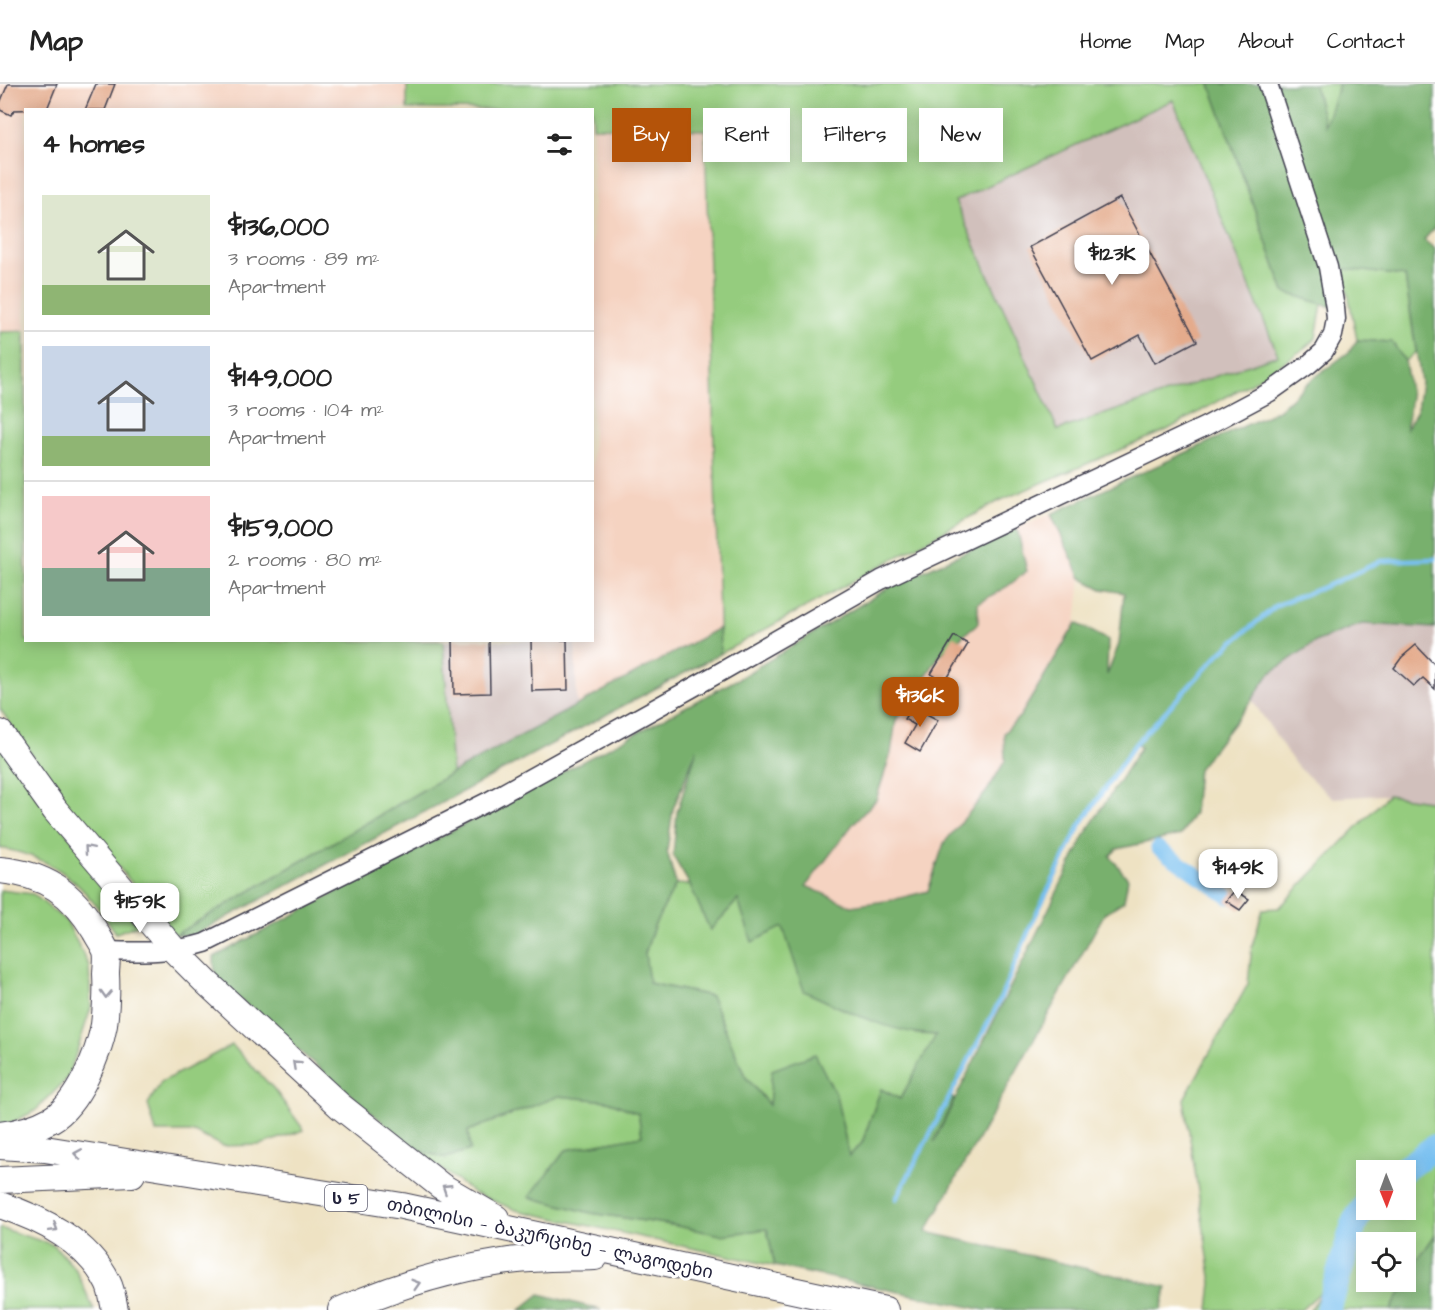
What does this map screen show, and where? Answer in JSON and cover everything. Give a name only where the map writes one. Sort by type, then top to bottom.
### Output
[{"type":"highway","points":[[0,733],[55,810],[174,950],[204,981],[340,1106],[441,1186],[514,1229]]},
{"type":"highway","points":[[0,870],[50,882],[81,909],[106,951],[106,998],[103,1027],[89,1072],[69,1103],[53,1118],[18,1133],[0,1135]]},
{"type":"highway","name":"თბილისი — ბაკურციხე — ლაგოდეხი","points":[[0,1146],[45,1149],[402,1206],[885,1310]]},
{"type":"highway","name":"თბილისი — ბაკურციხე — ლაგოდეხი","points":[[0,1180],[178,1171]]},
{"type":"highway","points":[[0,1205],[32,1216],[49,1225],[83,1249],[108,1283],[115,1310]]},
{"type":"highway","points":[[341,1310],[423,1281],[501,1262],[545,1258],[638,1257]]},
{"type":"street","points":[[106,951],[174,950],[189,948],[205,942],[489,801],[881,580],[1206,426],[1270,392],[1308,365],[1324,351],[1333,335],[1336,319],[1335,308],[1329,267],[1268,84]]},
{"type":"street","points":[[204,981],[200,963],[201,951],[205,942]]},
{"type":"shaded area","points":[[0,84],[407,84],[407,108],[24,108],[24,331],[0,332]]},
{"type":"shaded area","points":[[1173,100],[1278,355],[1058,430],[955,201]]},
{"type":"shaded area","points":[[594,127],[612,127],[612,162],[691,162],[691,129],[703,129],[703,162],[706,162],[719,628],[577,705],[575,642],[594,642]]},
{"type":"shaded area","points":[[1051,514],[1081,578],[1076,623],[1021,715],[1004,733],[1005,761],[987,791],[944,843],[928,891],[892,900],[851,906],[806,886],[853,824],[876,800],[891,753],[896,720],[940,655],[978,623],[978,603],[1008,586],[1027,571],[1017,528]]},
{"type":"shaded area","points":[[1362,624],[1435,628],[1435,802],[1381,795],[1332,798],[1295,764],[1252,700],[1269,674],[1317,641]]},
{"type":"shaded area","points":[[443,642],[575,642],[577,705],[452,773]]},
{"type":"green space","points":[[407,84],[1210,84],[1284,292],[1322,304],[1316,338],[1267,374],[1167,430],[999,501],[720,654],[706,162],[790,162],[790,108],[703,108],[703,130],[691,130],[691,108],[612,108],[612,128],[594,127],[594,108],[407,108]],"holes":[[[1173,100],[1278,355],[1058,430],[955,201]]]},
{"type":"green space","points":[[1210,84],[1314,84],[1325,125],[1339,84],[1435,84],[1435,227],[1424,240],[1435,249],[1435,628],[1362,624],[1317,641],[1269,674],[1252,700],[1198,769],[1194,813],[1181,835],[1117,849],[1110,856],[1128,879],[1124,901],[1105,913],[926,1232],[1167,1287],[1161,1310],[985,1310],[775,1266],[767,1229],[721,1235],[591,1213],[529,1197],[566,1150],[642,1136],[638,1113],[608,1101],[559,1096],[468,1131],[470,1150],[446,1158],[414,1149],[215,979],[214,957],[738,679],[893,585],[1017,528],[1027,571],[1008,586],[978,603],[978,623],[940,655],[896,720],[891,753],[876,800],[853,824],[806,886],[851,906],[892,900],[928,891],[944,843],[987,791],[1005,761],[1004,733],[1021,715],[1076,623],[1108,640],[1107,675],[1119,644],[1124,593],[1102,589],[1081,578],[1051,514],[1277,411],[1310,381],[1349,352],[1357,340],[1392,342],[1405,361],[1411,398],[1406,430],[1417,410],[1421,382],[1405,276],[1329,267],[1335,308],[1284,292]],"holes":[[[1135,744],[1141,747],[1087,831],[934,1142],[954,1099],[951,1097],[998,1004],[1032,923],[1079,827]],[[697,749],[677,812],[673,856],[690,885],[710,930],[738,900],[752,942],[783,927],[804,991],[885,1025],[936,1035],[900,1099],[881,1089],[862,1143],[849,1156],[836,1095],[815,1054],[772,1070],[769,1105],[745,1076],[711,996],[649,983],[645,953],[654,926],[676,884],[667,851],[673,809]]]},
{"type":"green space","points":[[1314,84],[1339,84],[1325,126]]},
{"type":"green space","points":[[1343,268],[1405,276],[1416,352],[1405,361],[1391,342],[1357,340]]},
{"type":"green space","points":[[24,331],[24,642],[443,642],[452,773],[175,935],[63,800],[0,709],[0,332]]},
{"type":"green space","points":[[719,628],[720,654],[194,935],[175,935],[452,773]]},
{"type":"green space","points":[[0,746],[138,925],[116,933],[81,888],[68,877],[39,859],[0,848]]},
{"type":"green space","points":[[1388,795],[1435,802],[1435,1235],[1416,1263],[1416,1232],[1356,1232],[1356,1292],[1401,1292],[1391,1310],[1310,1310],[1324,1289],[1301,1310],[1209,1310],[1212,1283],[1184,1099],[1248,984],[1252,946],[1263,909],[1279,908]]},
{"type":"green space","points":[[676,884],[690,885],[710,930],[738,900],[783,927],[916,1034],[937,1035],[900,1099],[881,1089],[862,1143],[849,1156],[836,1095],[791,1064],[772,1070],[769,1106],[745,1076],[711,996],[649,983],[645,954],[654,926]]},
{"type":"green space","points":[[0,890],[33,894],[67,922],[89,966],[91,1008],[68,1078],[35,1111],[5,1126],[0,1126]]},
{"type":"green space","points":[[232,1045],[274,1089],[304,1130],[260,1145],[222,1146],[194,1132],[156,1132],[148,1104],[161,1082]]},
{"type":"green space","points":[[559,1096],[608,1101],[638,1113],[643,1136],[566,1150],[530,1197],[591,1213],[721,1235],[767,1229],[775,1266],[516,1210],[474,1193],[414,1149],[446,1158],[470,1150],[468,1131]]},
{"type":"green space","points":[[0,1228],[54,1245],[76,1270],[94,1310],[0,1310]]},
{"type":"green space","points":[[1435,1235],[1435,1310],[1391,1310],[1401,1292],[1416,1292],[1417,1261]]},
{"type":"green space","points":[[540,1294],[601,1310],[520,1310]]},
{"type":"building","points":[[8,84],[57,84],[47,108],[24,108],[14,110],[11,115],[0,110],[0,103]]},
{"type":"building","points":[[96,84],[115,84],[106,108],[86,108]]},
{"type":"building","points":[[1120,198],[1197,341],[1155,363],[1140,335],[1092,361],[1030,247]]},
{"type":"building","points":[[954,636],[968,644],[945,682],[931,674]]},
{"type":"building","points":[[453,642],[489,642],[490,693],[454,694]]},
{"type":"building","points":[[531,642],[567,642],[568,690],[532,691]]},
{"type":"building","points":[[1416,645],[1435,665],[1435,689],[1423,678],[1414,686],[1394,668],[1402,657]]},
{"type":"building","points":[[912,706],[938,720],[920,752],[905,743],[915,725],[904,719]]},
{"type":"building","points":[[1235,890],[1249,899],[1240,910],[1226,901]]},
{"type":"waterway","points":[[896,1199],[998,1004],[1032,923],[1079,827],[1135,744],[1221,652],[1277,605],[1329,585],[1381,561],[1435,559]]},
{"type":"waterway","points":[[1158,848],[1229,897]]},
{"type":"waterway","points":[[1416,1161],[1435,1147]]},
{"type":"waterway","points":[[1328,1310],[1356,1220]]}]
